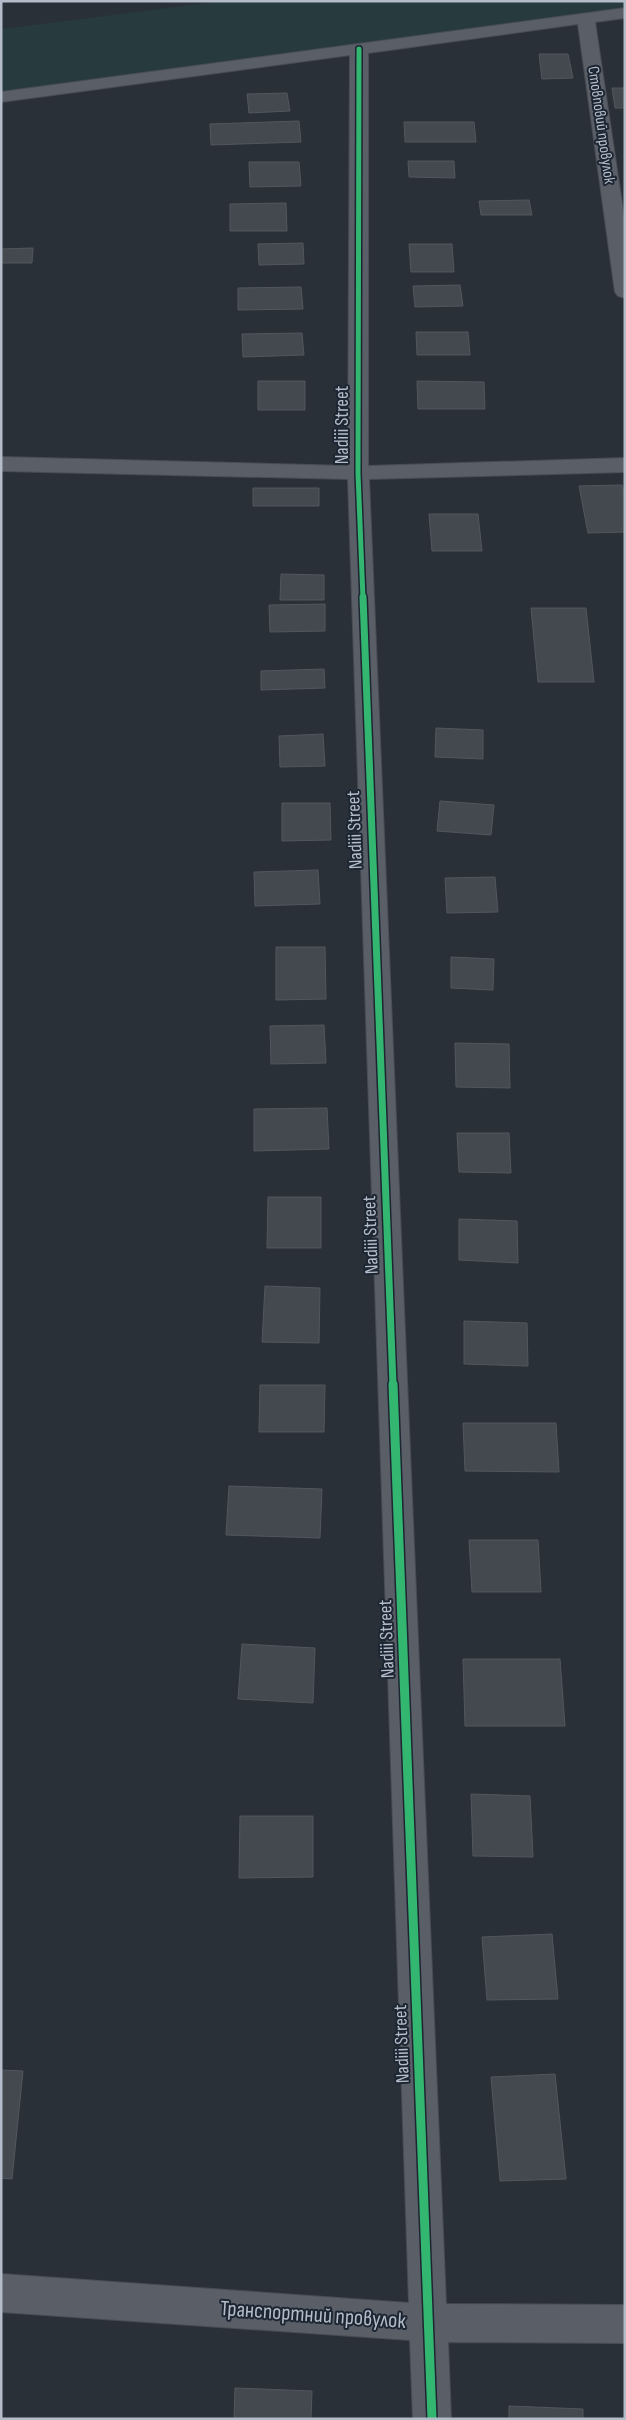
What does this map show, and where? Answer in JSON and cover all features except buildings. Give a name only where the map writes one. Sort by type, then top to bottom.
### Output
[{"type":"street","points":[[1,98],[625,13]]},
{"type":"street","name":"Стовповий провулок","points":[[586,18],[625,292]]},
{"type":"street","name":"Nadiii Street","points":[[358,49],[358,473],[432,2419]]},
{"type":"street","points":[[1,464],[358,473],[625,465]]},
{"type":"street","name":"Транспортний провулок","points":[[1,2293],[429,2323],[625,2324]]},
{"type":"green space","points":[[223,1],[625,1],[625,13],[1,97],[1,29]]},
{"type":"cycle path","points":[[359,49],[358,473],[432,2419]]}]
